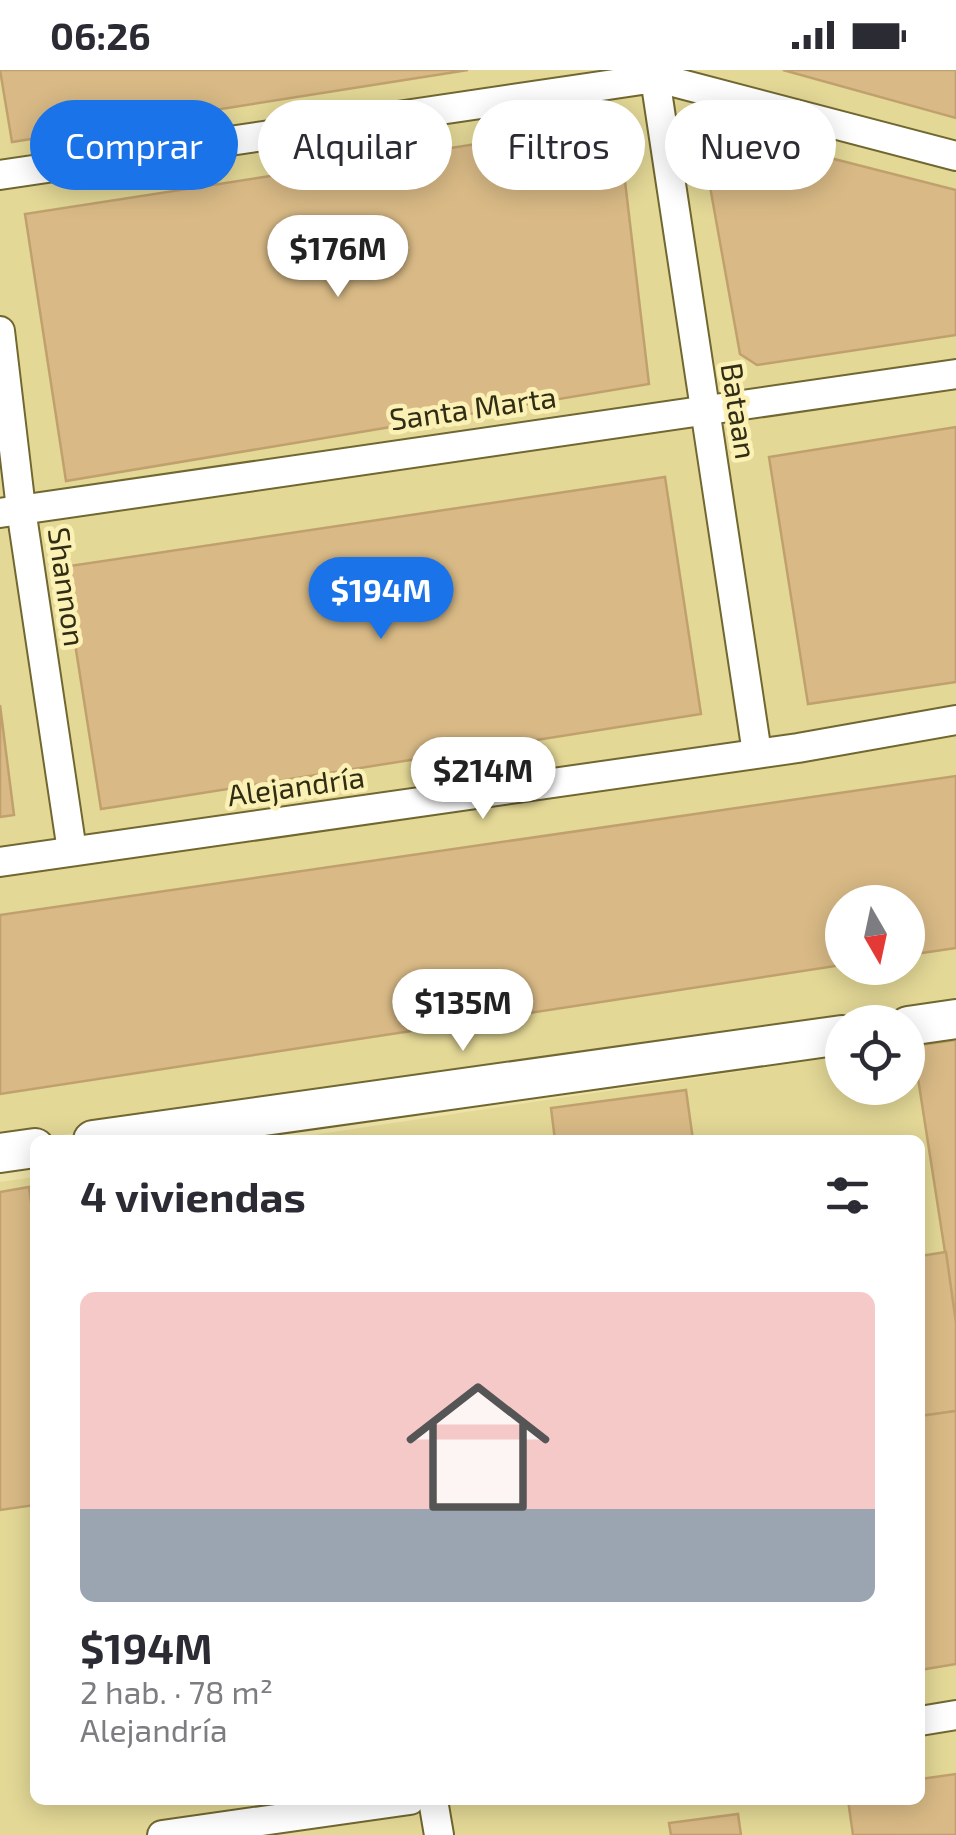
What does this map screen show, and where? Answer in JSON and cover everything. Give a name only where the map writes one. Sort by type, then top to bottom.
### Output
[{"type":"street","points":[[0,176],[642,74],[956,156]]},
{"type":"street","name":"Bataan","points":[[642,74],[706,409],[757,754]]},
{"type":"street","name":"Shannon","points":[[0,331],[11,511],[72,851]]},
{"type":"street","name":"Santa Marta","points":[[11,511],[956,374]]},
{"type":"street","name":"Alejandría","points":[[0,862],[757,754],[956,720]]},
{"type":"street","points":[[925,1024],[956,1019]]},
{"type":"street","points":[[129,1135],[825,1037]]},
{"type":"street","points":[[0,1153],[30,1149]]},
{"type":"street","points":[[925,1720],[956,1715]]},
{"type":"street","points":[[162,1835],[375,1805]]},
{"type":"street","points":[[434,1805],[438,1835]]},
{"type":"shaded area","points":[[0,70],[956,70],[956,1005],[925,1010],[925,1005],[825,1005],[825,1024],[62,1135],[30,1135],[30,1140],[0,1144]]},
{"type":"shaded area","points":[[956,1040],[956,1835],[0,1835],[0,1182],[30,1178],[30,1805],[925,1805],[925,1135],[313,1135],[825,1059],[825,1105],[925,1105],[925,1045]]},
{"type":"building","points":[[0,70],[468,70],[258,100],[258,103],[238,106],[238,100],[30,100],[30,139],[12,142]]},
{"type":"building","points":[[783,70],[956,70],[956,118]]},
{"type":"building","points":[[472,145],[472,190],[626,190],[649,384],[66,481],[25,214],[180,190],[238,190],[238,181],[258,178],[258,190],[452,190],[452,148]]},
{"type":"building","points":[[836,159],[956,190],[956,335],[757,365],[740,354],[711,190],[836,190]]},
{"type":"building","points":[[956,427],[956,682],[808,704],[769,457]]},
{"type":"building","points":[[665,477],[701,714],[101,809],[63,567]]},
{"type":"building","points":[[0,705],[14,815],[0,817]]},
{"type":"building","points":[[956,776],[956,948],[925,953],[925,885],[825,885],[825,968],[0,1094],[0,915]]},
{"type":"building","points":[[956,1040],[956,1323],[922,1105],[925,1044]]},
{"type":"building","points":[[686,1090],[692,1135],[554,1135],[551,1108]]},
{"type":"building","points":[[29,1187],[30,1194],[30,1506],[0,1510],[0,1192]]},
{"type":"building","points":[[946,1252],[956,1323],[956,1411],[925,1415],[925,1255]]},
{"type":"building","points":[[956,1411],[956,1664],[925,1669],[925,1415]]},
{"type":"building","points":[[956,1774],[956,1835],[853,1835],[849,1805],[925,1805],[925,1778]]},
{"type":"building","points":[[738,1814],[741,1835],[671,1835],[669,1823]]}]
